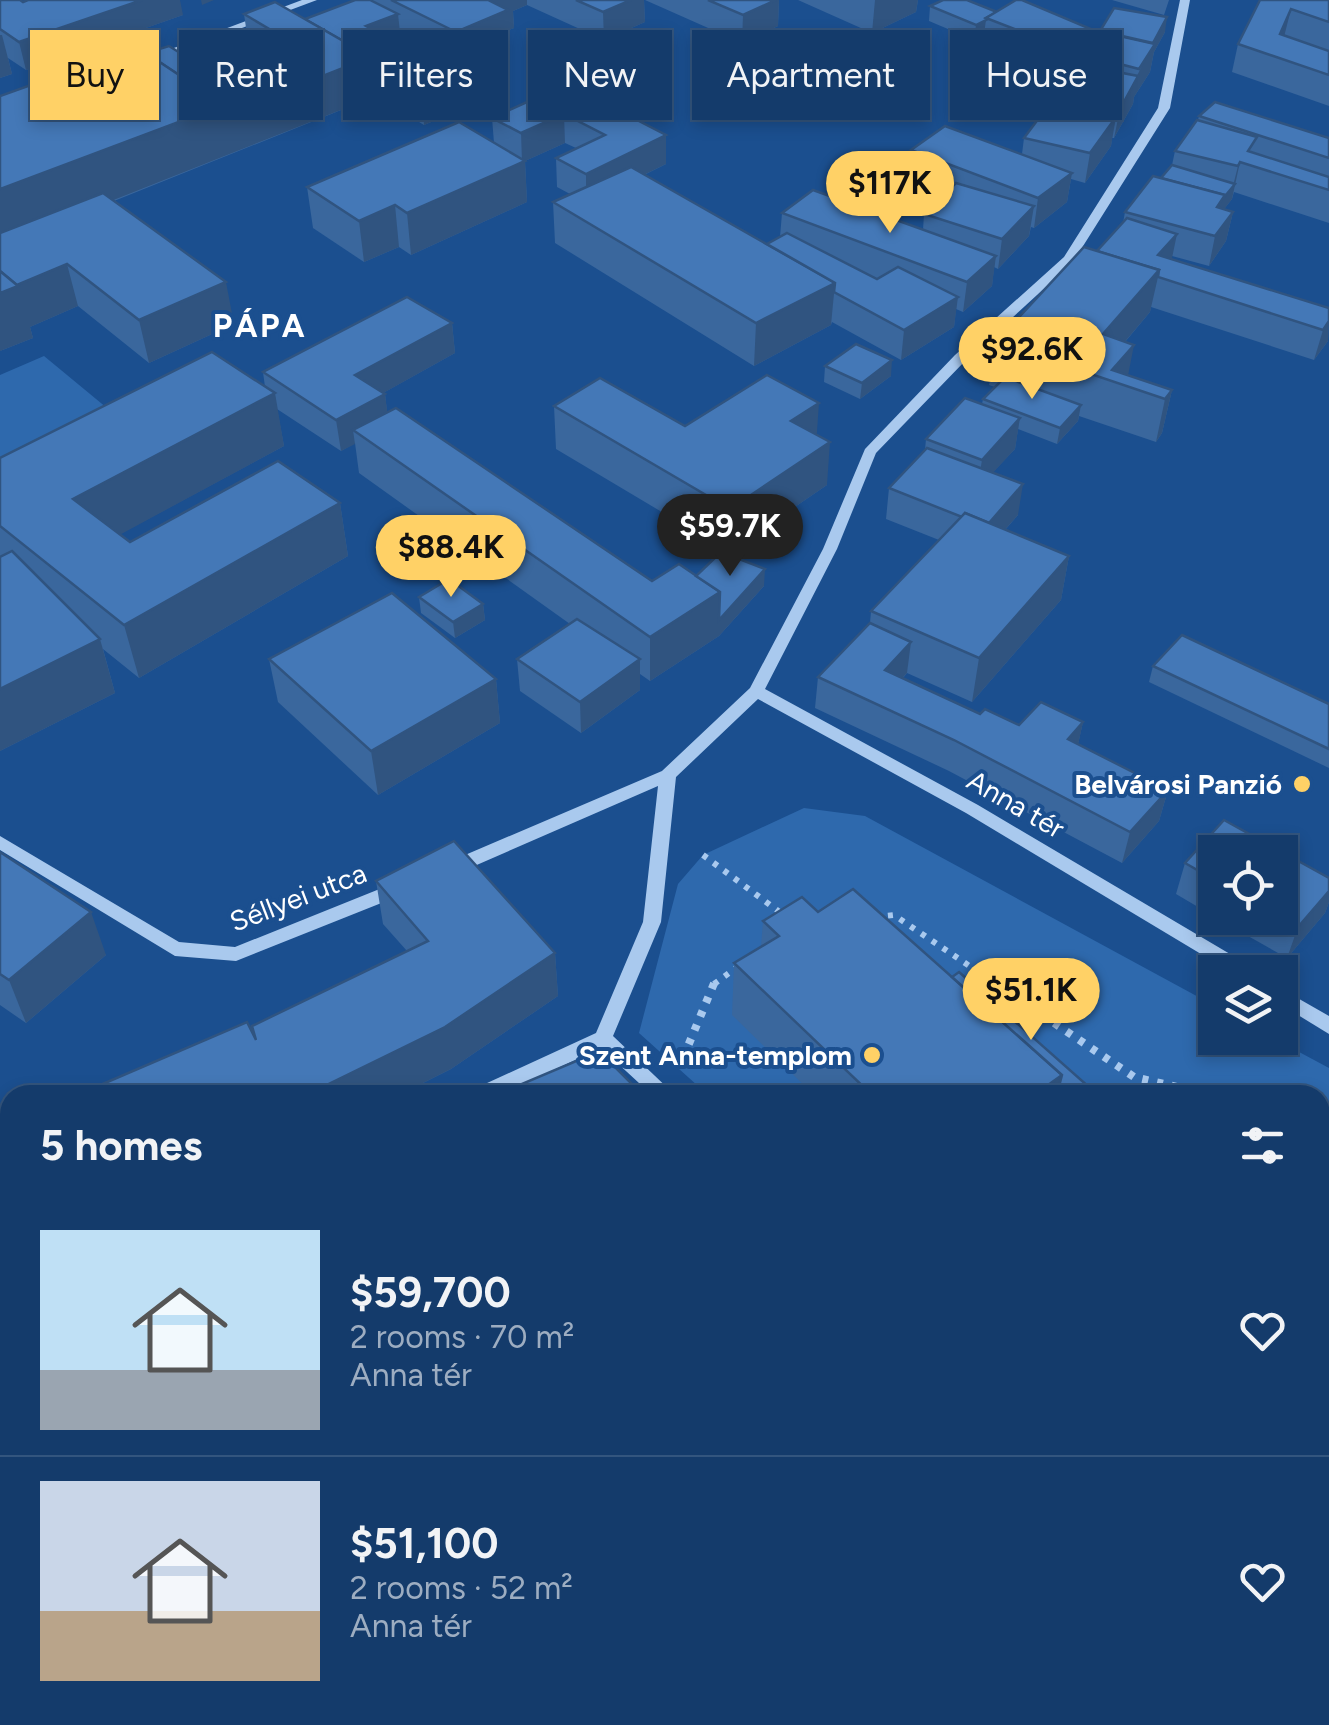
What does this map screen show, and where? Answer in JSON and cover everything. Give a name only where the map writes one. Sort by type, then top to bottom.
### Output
[{"type":"street","points":[[159,56],[312,0]]},
{"type":"street","points":[[501,1085],[602,1038],[652,922],[668,774],[756,691],[830,549],[870,452],[960,358],[1069,258],[1164,108],[1186,0]]},
{"type":"street","name":"Anna tér","points":[[756,691],[972,809],[1217,955]]},
{"type":"street","name":"Séllyei utca","points":[[0,842],[175,949],[236,954],[460,865],[668,774]]},
{"type":"street","points":[[1298,1006],[1329,1026]]},
{"type":"street","points":[[602,1038],[654,1085]]},
{"type":"path","points":[[662,830],[798,925]]},
{"type":"path","points":[[856,919],[894,915],[1134,1077],[1169,1085]]},
{"type":"path","points":[[667,1085],[678,1069],[716,980],[749,958]]},
{"type":"shaded area","points":[[44,356],[113,413],[0,465],[0,375]]},
{"type":"shaded area","points":[[804,808],[865,816],[1198,997],[1198,1055],[1298,1055],[1298,1051],[1329,1068],[1329,1085],[697,1085],[639,1033],[678,884],[703,855]]},
{"type":"building","points":[[0,0],[142,0],[54,30],[30,30],[30,38],[19,42],[0,29]]},
{"type":"building","points":[[355,0],[370,0],[398,14],[366,26],[373,30],[343,30],[343,41],[305,19]]},
{"type":"building","points":[[391,0],[488,0],[508,10],[452,30]]},
{"type":"building","points":[[576,0],[631,0],[603,12]]},
{"type":"building","points":[[708,0],[776,0],[743,15]]},
{"type":"building","points":[[943,0],[967,0],[997,12],[976,25],[930,6]]},
{"type":"building","points":[[1022,0],[1093,30],[1017,30],[986,18]]},
{"type":"building","points":[[1260,0],[1329,0],[1329,22],[1291,9],[1280,34],[1329,51],[1329,75],[1238,44]]},
{"type":"building","points":[[275,2],[343,41],[343,68],[323,76],[323,30],[271,30],[244,14]]},
{"type":"building","points":[[1114,8],[1167,17],[1153,43],[1122,36],[1122,30],[1101,30]]},
{"type":"building","points":[[1122,37],[1155,44],[1139,69],[1122,65]]},
{"type":"building","points":[[169,46],[179,52],[179,75],[159,62],[159,49]]},
{"type":"building","points":[[159,62],[179,75],[179,120],[184,120],[0,189],[0,96],[30,85],[30,120],[159,120]]},
{"type":"building","points":[[1122,73],[1138,76],[1122,105]]},
{"type":"building","points":[[528,102],[528,120],[550,120],[521,133],[496,120],[508,120],[508,111]]},
{"type":"building","points":[[1215,102],[1329,138],[1329,158],[1199,116]]},
{"type":"building","points":[[576,120],[637,120],[666,135],[586,174],[556,158],[605,135]]},
{"type":"building","points":[[1038,120],[1114,120],[1090,153],[1024,138]]},
{"type":"building","points":[[1197,120],[1257,137],[1248,151],[1329,177],[1329,190],[1240,162],[1238,166],[1175,151]]},
{"type":"building","points":[[459,122],[525,161],[407,213],[395,205],[359,221],[307,187]]},
{"type":"building","points":[[945,126],[1072,173],[1038,198],[911,150]]},
{"type":"building","points":[[1172,165],[1235,184],[1221,201],[1225,195],[1161,178]]},
{"type":"building","points":[[631,167],[835,283],[756,323],[553,202]]},
{"type":"building","points":[[1153,176],[1225,195],[1217,207],[1233,212],[1215,236],[1125,212]]},
{"type":"building","points":[[956,183],[1034,206],[1002,239],[924,214]]},
{"type":"building","points":[[813,190],[996,256],[967,282],[782,213]]},
{"type":"building","points":[[103,193],[226,282],[139,320],[67,264],[17,285],[0,271],[0,233]]},
{"type":"building","points":[[1127,218],[1177,234],[1158,255],[1329,308],[1329,321],[1323,330],[1158,277],[1159,270],[1097,251]]},
{"type":"building","points":[[787,233],[877,279],[898,267],[958,297],[904,330],[834,292],[835,283],[767,244]]},
{"type":"building","points":[[1084,247],[1159,270],[1103,334],[1134,345],[1112,370],[1172,390],[1165,399],[996,342]]},
{"type":"building","points":[[0,271],[18,286],[0,293]]},
{"type":"building","points":[[407,297],[452,323],[355,375],[385,394],[336,420],[263,372]]},
{"type":"building","points":[[856,344],[892,360],[862,383],[825,366]]},
{"type":"building","points":[[212,352],[275,393],[73,499],[130,542],[278,461],[340,503],[124,625],[0,526],[0,458]]},
{"type":"building","points":[[767,375],[819,403],[791,421],[830,442],[730,509],[554,406],[600,378],[685,426]]},
{"type":"building","points":[[1005,377],[1081,405],[1060,428],[983,399]]},
{"type":"building","points":[[965,398],[1020,418],[982,460],[926,439]]},
{"type":"building","points":[[396,408],[652,581],[679,564],[720,592],[650,637],[353,430]]},
{"type":"building","points":[[927,448],[1023,484],[989,523],[965,513],[962,517],[889,488]]},
{"type":"building","points":[[965,513],[1069,556],[979,658],[871,611]]},
{"type":"building","points":[[12,551],[100,639],[0,689],[0,557]]},
{"type":"building","points":[[721,552],[765,569],[719,620],[720,592],[696,576]]},
{"type":"building","points":[[449,579],[483,604],[453,622],[419,597]]},
{"type":"building","points":[[392,593],[496,679],[371,751],[269,659]]},
{"type":"building","points":[[577,619],[640,659],[580,702],[517,659]]},
{"type":"building","points":[[870,623],[911,642],[885,670],[980,714],[985,709],[1019,725],[1041,702],[1083,722],[1068,739],[1168,790],[1130,832],[954,740],[818,677]]},
{"type":"building","points":[[1182,635],[1329,704],[1329,749],[1153,666]]},
{"type":"building","points":[[1224,820],[1251,835],[1210,835]]},
{"type":"building","points":[[454,841],[555,953],[445,1027],[326,1085],[100,1085],[247,1022],[256,1040],[252,1026],[428,941],[376,881]]},
{"type":"building","points":[[1198,849],[1198,870],[1185,863]]},
{"type":"building","points":[[0,852],[91,912],[9,980],[0,974]]},
{"type":"building","points":[[1298,861],[1329,878],[1329,891],[1298,927]]},
{"type":"building","points":[[853,889],[1062,1075],[1048,1085],[862,1085],[734,963],[779,936],[763,921],[802,897],[818,912]]},
{"type":"building","points":[[959,972],[1087,1085],[1059,1085],[1062,1075],[952,977]]},
{"type":"building","points":[[600,1057],[633,1085],[520,1085],[581,1059]]},
{"type":"place","name":"Belvárosi Panzió","points":[[1302,784]]},
{"type":"place","name":"Szent Anna-templom","points":[[872,1055]]},
{"type":"district","name":"PÁPA","points":[[260,326]]}]
